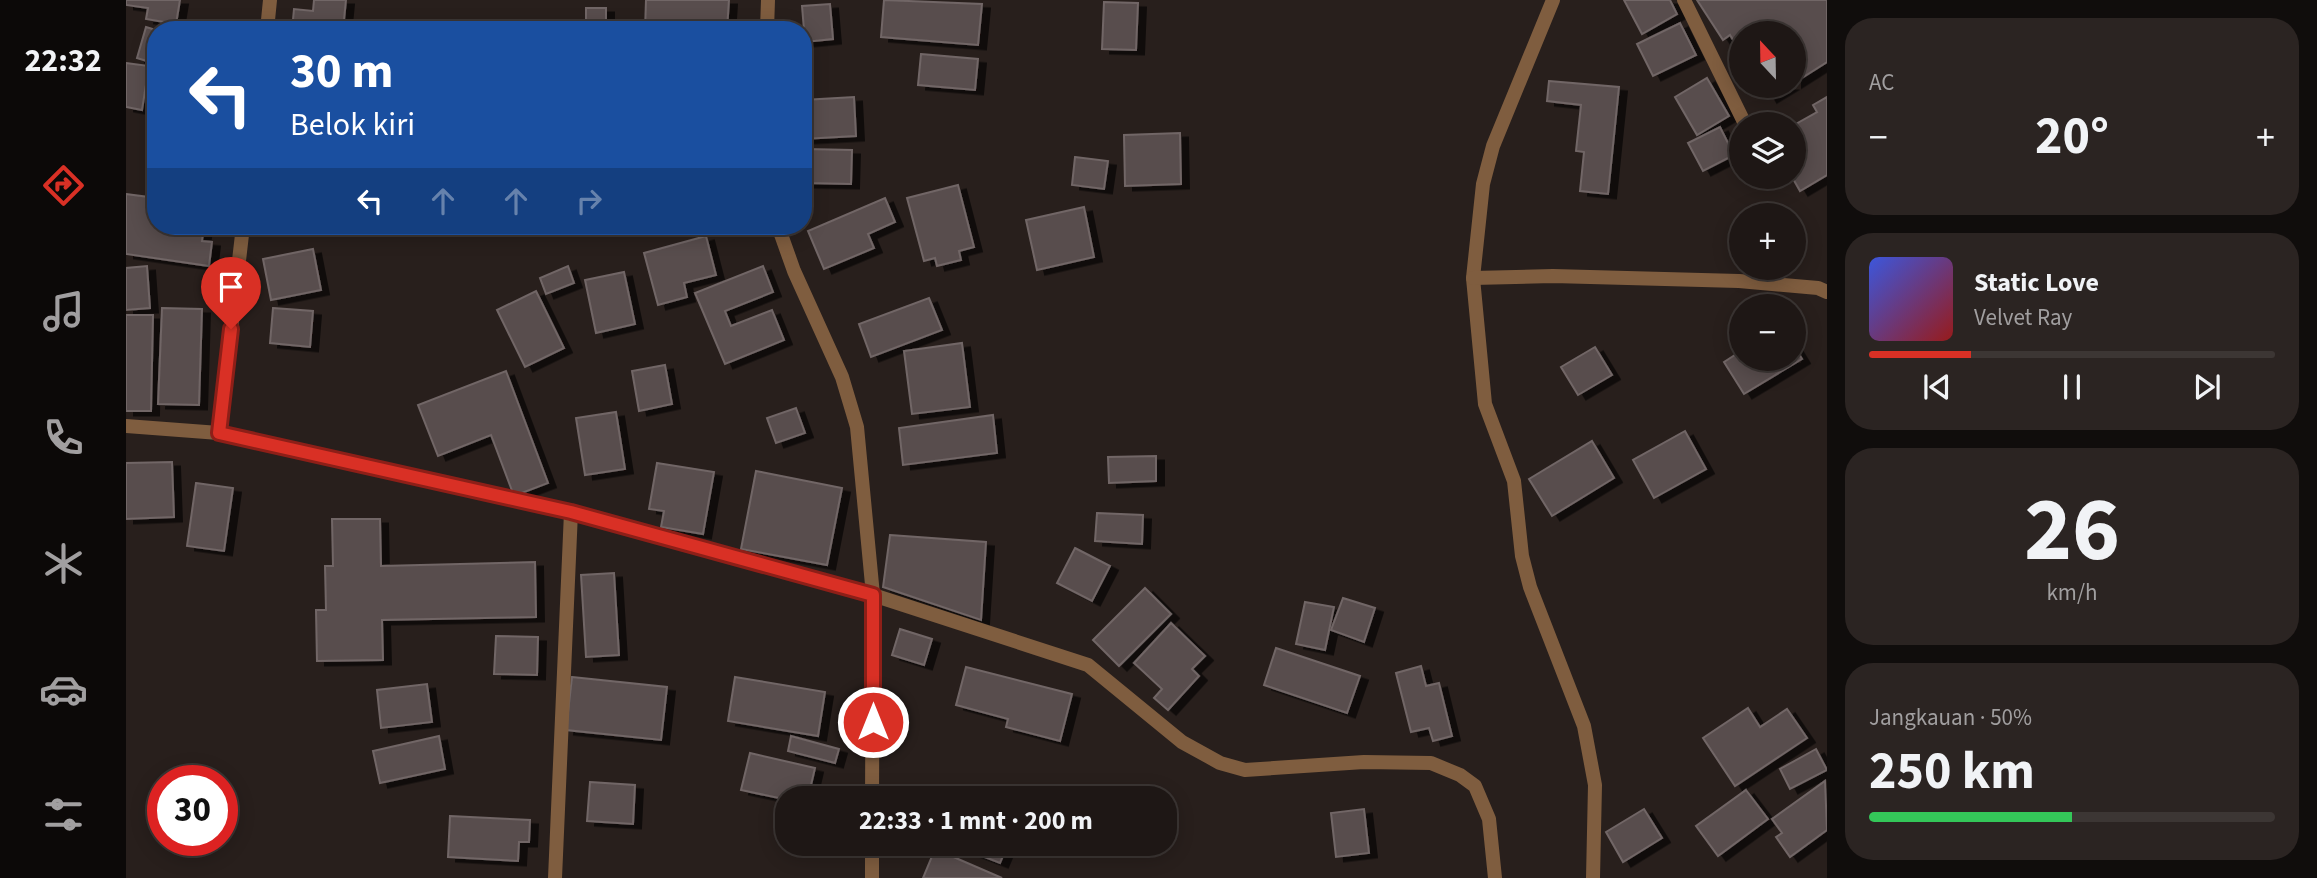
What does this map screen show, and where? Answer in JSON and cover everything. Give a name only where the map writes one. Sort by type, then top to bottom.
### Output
[{"type":"street","points":[[268,21],[270,0]]},
{"type":"street","points":[[767,21],[768,0]]},
{"type":"street","points":[[1553,0],[1493,146],[1483,184],[1474,278],[1485,404],[1514,481],[1522,556],[1531,587],[1584,726],[1595,786],[1593,878]]},
{"type":"street","points":[[1684,0],[1739,112]]},
{"type":"street","points":[[219,433],[242,235]]},
{"type":"street","points":[[781,235],[794,271],[842,377],[857,427],[873,595],[872,786]]},
{"type":"street","points":[[1474,278],[1553,276],[1739,281],[1818,288],[1827,292]]},
{"type":"street","points":[[126,426],[219,433],[571,512],[873,595],[1088,665],[1182,742],[1220,763],[1245,770],[1364,762],[1431,763],[1448,769],[1475,786],[1483,801],[1493,838],[1495,878]]},
{"type":"street","points":[[555,878],[571,512]]},
{"type":"street","points":[[872,856],[872,878]]},
{"type":"building","points":[[126,0],[180,0],[176,21],[146,19],[148,8],[126,5]]},
{"type":"building","points":[[314,0],[346,0],[344,21],[293,21],[294,9],[313,11]]},
{"type":"building","points":[[646,0],[729,0],[728,21],[645,21]]},
{"type":"building","points":[[884,0],[982,4],[978,45],[881,37]]},
{"type":"building","points":[[1624,0],[1670,0],[1677,14],[1642,34]]},
{"type":"building","points":[[1697,0],[1827,0],[1827,62],[1806,75],[1806,21],[1729,21],[1729,36],[1723,40]]},
{"type":"building","points":[[1104,2],[1138,3],[1136,50],[1102,49]]},
{"type":"building","points":[[830,4],[833,39],[812,41],[812,21],[803,21],[802,6]]},
{"type":"building","points":[[586,8],[606,8],[606,21],[586,21]]},
{"type":"building","points":[[1680,23],[1696,55],[1653,76],[1637,44]]},
{"type":"building","points":[[146,27],[147,27],[147,61],[137,58]]},
{"type":"building","points":[[921,54],[978,59],[975,90],[918,85]]},
{"type":"building","points":[[126,63],[147,66],[142,110],[126,107]]},
{"type":"building","points":[[1707,78],[1729,116],[1697,135],[1675,97]]},
{"type":"building","points":[[1549,81],[1619,87],[1608,194],[1580,191],[1584,152],[1576,151],[1581,105],[1547,101]]},
{"type":"building","points":[[854,97],[856,136],[812,138],[812,99]]},
{"type":"building","points":[[1827,97],[1827,175],[1806,187],[1806,118],[1817,112],[1813,105]]},
{"type":"building","points":[[1720,127],[1729,145],[1729,158],[1703,171],[1688,143]]},
{"type":"building","points":[[1180,133],[1181,184],[1125,186],[1124,135]]},
{"type":"building","points":[[812,149],[852,150],[851,184],[812,183]]},
{"type":"building","points":[[1075,157],[1108,161],[1104,189],[1072,185]]},
{"type":"building","points":[[958,185],[974,247],[959,251],[961,260],[937,266],[935,258],[924,261],[907,198]]},
{"type":"building","points":[[126,194],[147,197],[147,235],[203,235],[202,241],[212,242],[209,266],[126,254]]},
{"type":"building","points":[[885,198],[895,222],[868,234],[874,248],[824,269],[810,235],[812,235],[812,229]]},
{"type":"building","points":[[1084,207],[1094,257],[1037,270],[1026,220]]},
{"type":"building","points":[[706,236],[716,275],[684,283],[687,297],[658,305],[644,253]]},
{"type":"building","points":[[313,249],[321,290],[271,300],[263,259]]},
{"type":"building","points":[[147,266],[150,308],[126,310],[126,268]]},
{"type":"building","points":[[568,266],[574,283],[546,294],[540,278]]},
{"type":"building","points":[[763,266],[773,292],[725,311],[731,326],[772,310],[784,340],[725,364],[695,293]]},
{"type":"building","points":[[624,272],[635,324],[596,333],[585,280]]},
{"type":"building","points":[[536,291],[564,348],[525,367],[497,310]]},
{"type":"building","points":[[929,298],[942,330],[871,357],[859,324]]},
{"type":"building","points":[[162,308],[202,309],[199,405],[158,404]]},
{"type":"building","points":[[273,308],[313,311],[310,347],[270,343]]},
{"type":"building","points":[[126,315],[153,315],[151,411],[126,411]]},
{"type":"building","points":[[962,343],[970,407],[912,414],[904,351]]},
{"type":"building","points":[[1595,347],[1612,375],[1578,395],[1561,367]]},
{"type":"building","points":[[665,365],[672,404],[639,411],[632,371]]},
{"type":"building","points":[[506,371],[548,483],[514,496],[491,435],[438,456],[418,405]]},
{"type":"building","points":[[1730,371],[1782,371],[1744,394]]},
{"type":"building","points":[[796,408],[805,433],[776,443],[767,418]]},
{"type":"building","points":[[616,412],[625,469],[585,475],[576,418]]},
{"type":"building","points":[[993,415],[997,453],[903,465],[899,428]]},
{"type":"building","points":[[1685,431],[1706,469],[1654,498],[1633,460]]},
{"type":"building","points":[[1592,441],[1614,478],[1552,516],[1529,479]]},
{"type":"building","points":[[1156,456],[1156,481],[1109,483],[1108,457]]},
{"type":"building","points":[[172,462],[174,517],[126,519],[126,463]]},
{"type":"building","points":[[657,463],[714,472],[703,534],[661,527],[664,511],[649,509]]},
{"type":"building","points":[[756,471],[842,488],[827,565],[741,549]]},
{"type":"building","points":[[196,483],[233,488],[224,551],[187,546]]},
{"type":"building","points":[[1097,513],[1143,515],[1142,544],[1095,541]]},
{"type":"building","points":[[332,519],[380,519],[381,566],[535,562],[536,617],[382,620],[383,660],[317,661],[316,610],[326,610],[325,566],[333,566]]},
{"type":"building","points":[[890,535],[986,542],[981,620],[883,587]]},
{"type":"building","points":[[1075,548],[1110,566],[1092,601],[1057,583]]},
{"type":"building","points":[[614,573],[619,655],[586,657],[581,575]]},
{"type":"building","points":[[1145,588],[1171,614],[1119,666],[1093,640]]},
{"type":"building","points":[[1343,598],[1375,608],[1364,642],[1331,630]]},
{"type":"building","points":[[1305,602],[1334,607],[1325,650],[1296,644]]},
{"type":"building","points":[[1171,623],[1205,656],[1192,669],[1199,676],[1168,710],[1154,698],[1162,689],[1134,663]]},
{"type":"building","points":[[900,629],[932,639],[924,665],[892,655]]},
{"type":"building","points":[[496,636],[538,637],[537,675],[494,674]]},
{"type":"building","points":[[1276,648],[1360,676],[1347,713],[1264,685]]},
{"type":"building","points":[[1421,666],[1426,686],[1439,683],[1452,736],[1433,741],[1429,728],[1411,732],[1396,673]]},
{"type":"building","points":[[966,667],[1072,694],[1060,741],[1006,727],[1008,719],[956,705]]},
{"type":"building","points":[[572,677],[667,687],[661,740],[566,730]]},
{"type":"building","points":[[735,677],[825,692],[818,736],[728,721]]},
{"type":"building","points":[[427,684],[432,722],[381,728],[377,690]]},
{"type":"building","points":[[1748,708],[1760,727],[1787,709],[1807,738],[1735,786],[1703,738]]},
{"type":"building","points":[[439,736],[445,769],[380,783],[373,751]]},
{"type":"building","points":[[791,736],[839,749],[835,763],[788,751]]},
{"type":"building","points":[[1816,749],[1827,770],[1790,789],[1780,769]]},
{"type":"building","points":[[750,753],[815,768],[811,786],[775,786],[775,797],[741,790]]},
{"type":"building","points":[[1825,781],[1827,830],[1790,857],[1776,837],[1782,833],[1772,819]]},
{"type":"building","points":[[590,782],[635,785],[633,824],[587,821]]},
{"type":"building","points":[[1746,790],[1768,819],[1718,856],[1696,826]]},
{"type":"building","points":[[1364,809],[1369,853],[1336,857],[1331,813]]},
{"type":"building","points":[[1644,809],[1662,838],[1623,862],[1606,832]]},
{"type":"building","points":[[450,816],[530,820],[529,842],[519,842],[518,861],[448,857]]},
{"type":"building","points":[[932,856],[951,856],[1002,878],[923,878]]},
{"type":"building","points":[[982,856],[1003,856],[1000,863]]},
{"type":"route","points":[[231,329],[219,433],[571,512],[873,595],[873,722]]}]
